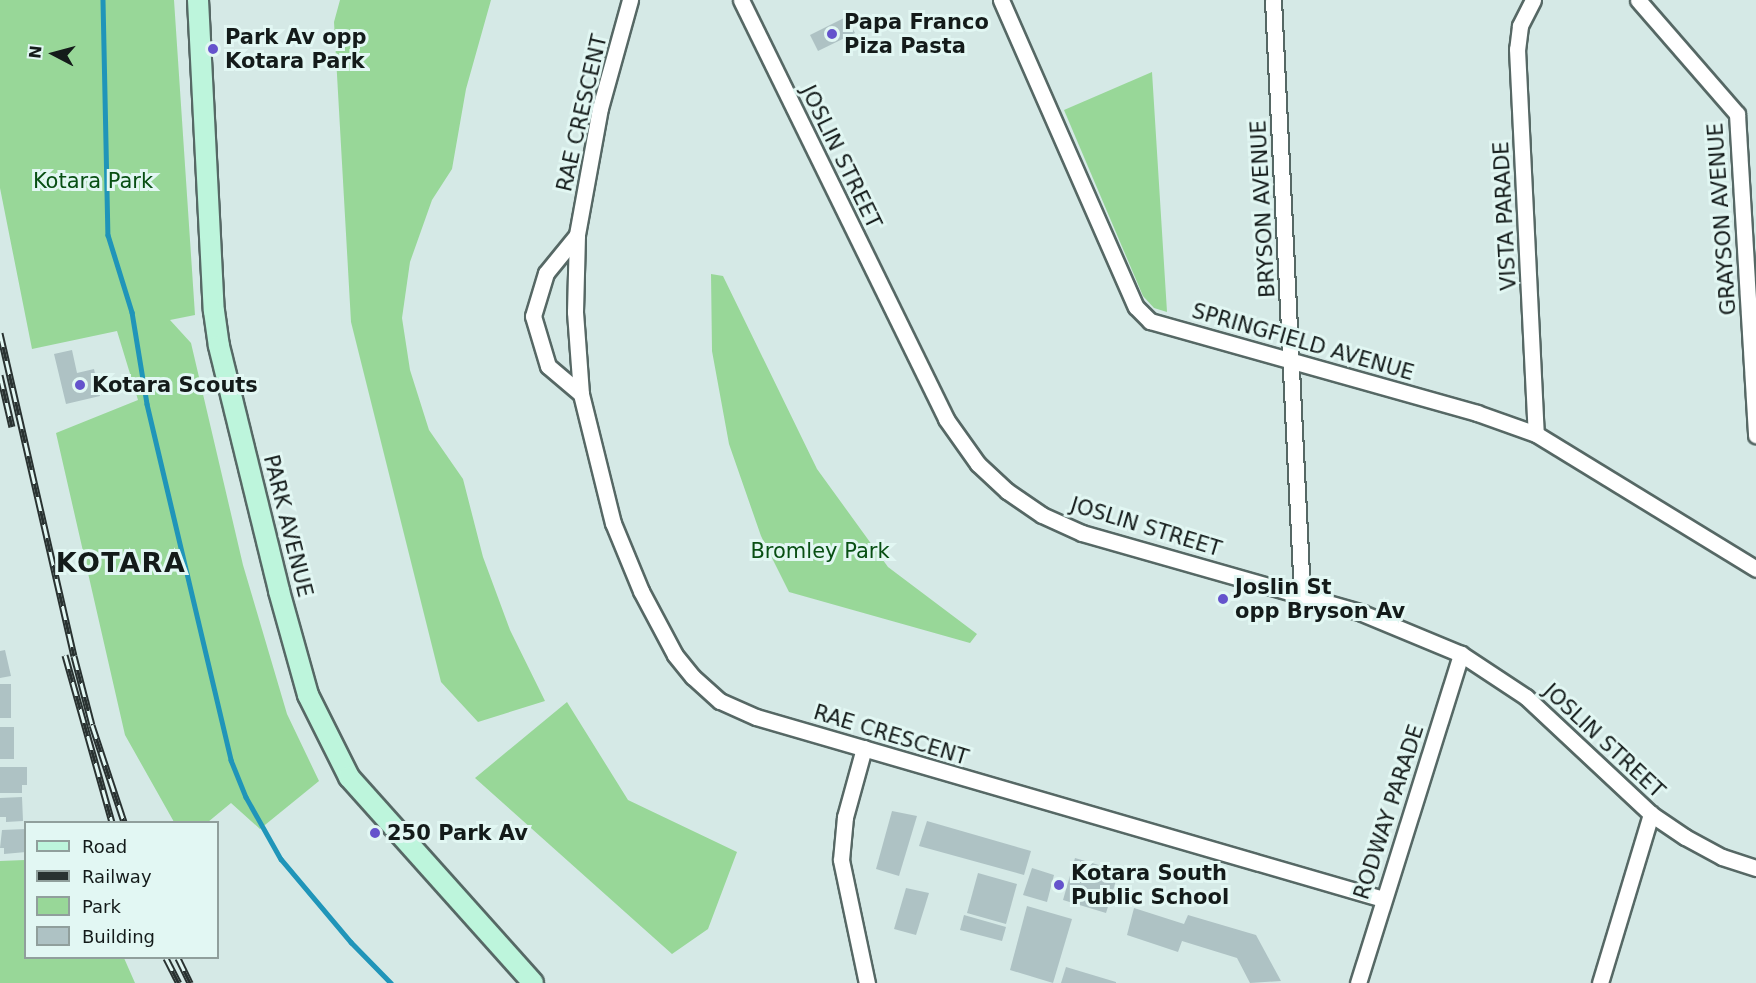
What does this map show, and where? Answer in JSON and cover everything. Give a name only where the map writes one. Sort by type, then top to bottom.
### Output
[{"type":"main road","name":"PARK AVENUE","points":[[198,0],[214,311],[219,346],[279,591],[308,695],[349,777],[533,983]]},
{"type":"street","name":"RAE CRESCENT","points":[[630,0],[600,108],[577,235],[574,312],[581,394],[614,523],[641,591],[675,655],[693,677],[720,701],[756,717],[1383,899]]},
{"type":"street","name":"JOSLIN STREET","points":[[741,0],[921,373],[946,419],[978,464],[1007,491],[1042,515],[1082,532],[1302,595],[1397,625],[1461,654],[1526,697],[1650,813],[1685,837],[1722,857],[1756,868]]},
{"type":"street","name":"SPRINGFIELD AVENUE","points":[[1001,0],[1136,307],[1150,321],[1477,413],[1536,434],[1756,564]]},
{"type":"street","name":"BRYSON AVENUE","points":[[1274,0],[1302,595]]},
{"type":"street","name":"VISTA PARADE","points":[[1533,0],[1520,26],[1517,49],[1536,434]]},
{"type":"street","name":"GRAYSON AVENUE","points":[[1638,0],[1737,114],[1754,338],[1756,435]]},
{"type":"street","name":"RAE CRESCENT","points":[[577,235],[546,273],[533,316],[548,366],[581,394]]},
{"type":"street","name":"RODWAY PARADE","points":[[1358,983],[1461,654]]},
{"type":"street","points":[[864,748],[845,817],[841,860],[867,983]]},
{"type":"street","points":[[1600,983],[1650,813]]},
{"type":"green space","name":"Kotara Park","points":[[0,0],[174,0],[195,315],[170,320],[191,343],[243,565],[287,714],[319,781],[260,829],[231,803],[209,821],[173,821],[125,735],[56,433],[138,400],[117,331],[32,349],[0,188]]},
{"type":"green space","points":[[340,0],[491,0],[466,89],[452,169],[432,200],[410,262],[402,318],[410,370],[429,430],[463,479],[483,557],[510,630],[545,701],[478,722],[441,682],[351,322],[334,22]]},
{"type":"green space","points":[[1152,72],[1167,312],[1154,308],[1143,296],[1064,110]]},
{"type":"green space","name":"Bromley Park","points":[[711,274],[723,276],[817,469],[888,567],[977,634],[970,643],[789,592],[761,536],[729,444],[712,351]]},
{"type":"green space","points":[[567,702],[628,800],[737,852],[708,929],[672,954],[475,778]]},
{"type":"green space","points":[[24,860],[24,959],[124,959],[135,983],[0,983],[0,861]]},
{"type":"building","name":"Papa Franco Piza Pasta","points":[[846,17],[855,33],[818,51],[810,35]]},
{"type":"building","name":"Kotara Scouts","points":[[72,350],[77,373],[94,369],[100,396],[66,404],[54,354]]},
{"type":"building","points":[[5,650],[11,676],[0,678],[0,651]]},
{"type":"building","points":[[0,684],[11,684],[11,718],[0,718]]},
{"type":"building","points":[[0,727],[14,727],[14,759],[0,759]]},
{"type":"building","points":[[0,767],[27,767],[27,785],[22,785],[22,793],[0,793]]},
{"type":"building","points":[[22,797],[23,821],[6,822],[6,817],[0,817],[0,798]]},
{"type":"building","points":[[892,811],[917,816],[899,876],[876,869]]},
{"type":"building","points":[[927,821],[1031,851],[1024,875],[919,846]]},
{"type":"building","points":[[24,829],[24,852],[4,854],[4,848],[0,848],[2,830]]},
{"type":"building","points":[[1075,858],[1119,871],[1106,913],[1063,900]]},
{"type":"building","points":[[1032,868],[1054,875],[1047,902],[1023,895]]},
{"type":"building","points":[[978,873],[1017,884],[1006,924],[967,913]]},
{"type":"building","points":[[906,888],[929,893],[916,935],[894,929]]},
{"type":"building","points":[[1027,906],[1072,919],[1053,983],[1010,970]]},
{"type":"building","points":[[1134,908],[1184,924],[1188,915],[1256,935],[1281,981],[1250,983],[1237,958],[1182,941],[1178,952],[1127,935]]},
{"type":"building","points":[[964,915],[1006,927],[1002,941],[960,930]]},
{"type":"building","points":[[1066,967],[1116,982],[1116,983],[1061,983]]},
{"type":"waterway","points":[[103,0],[108,235],[132,312],[147,404],[231,760],[246,797],[281,859],[351,942],[391,983]]},
{"type":"railway","points":[[0,333],[74,656],[92,725],[124,821]]},
{"type":"railway","points":[[0,375],[12,427]]},
{"type":"railway","points":[[65,655],[112,821]]},
{"type":"railway","points":[[167,959],[179,983]]},
{"type":"railway","points":[[178,959],[190,983]]},
{"type":"place","name":"Papa Franco Piza Pasta","points":[[832,34]]},
{"type":"place","name":"Park Av opp Kotara Park","points":[[213,49]]},
{"type":"place","name":"Kotara Scouts","points":[[80,385]]},
{"type":"place","name":"Joslin St opp Bryson Av","points":[[1223,599]]},
{"type":"place","name":"250 Park Av","points":[[375,833]]},
{"type":"place","name":"Kotara South Public School","points":[[1059,885]]},
{"type":"district","name":"KOTARA","points":[[121,563]]}]
